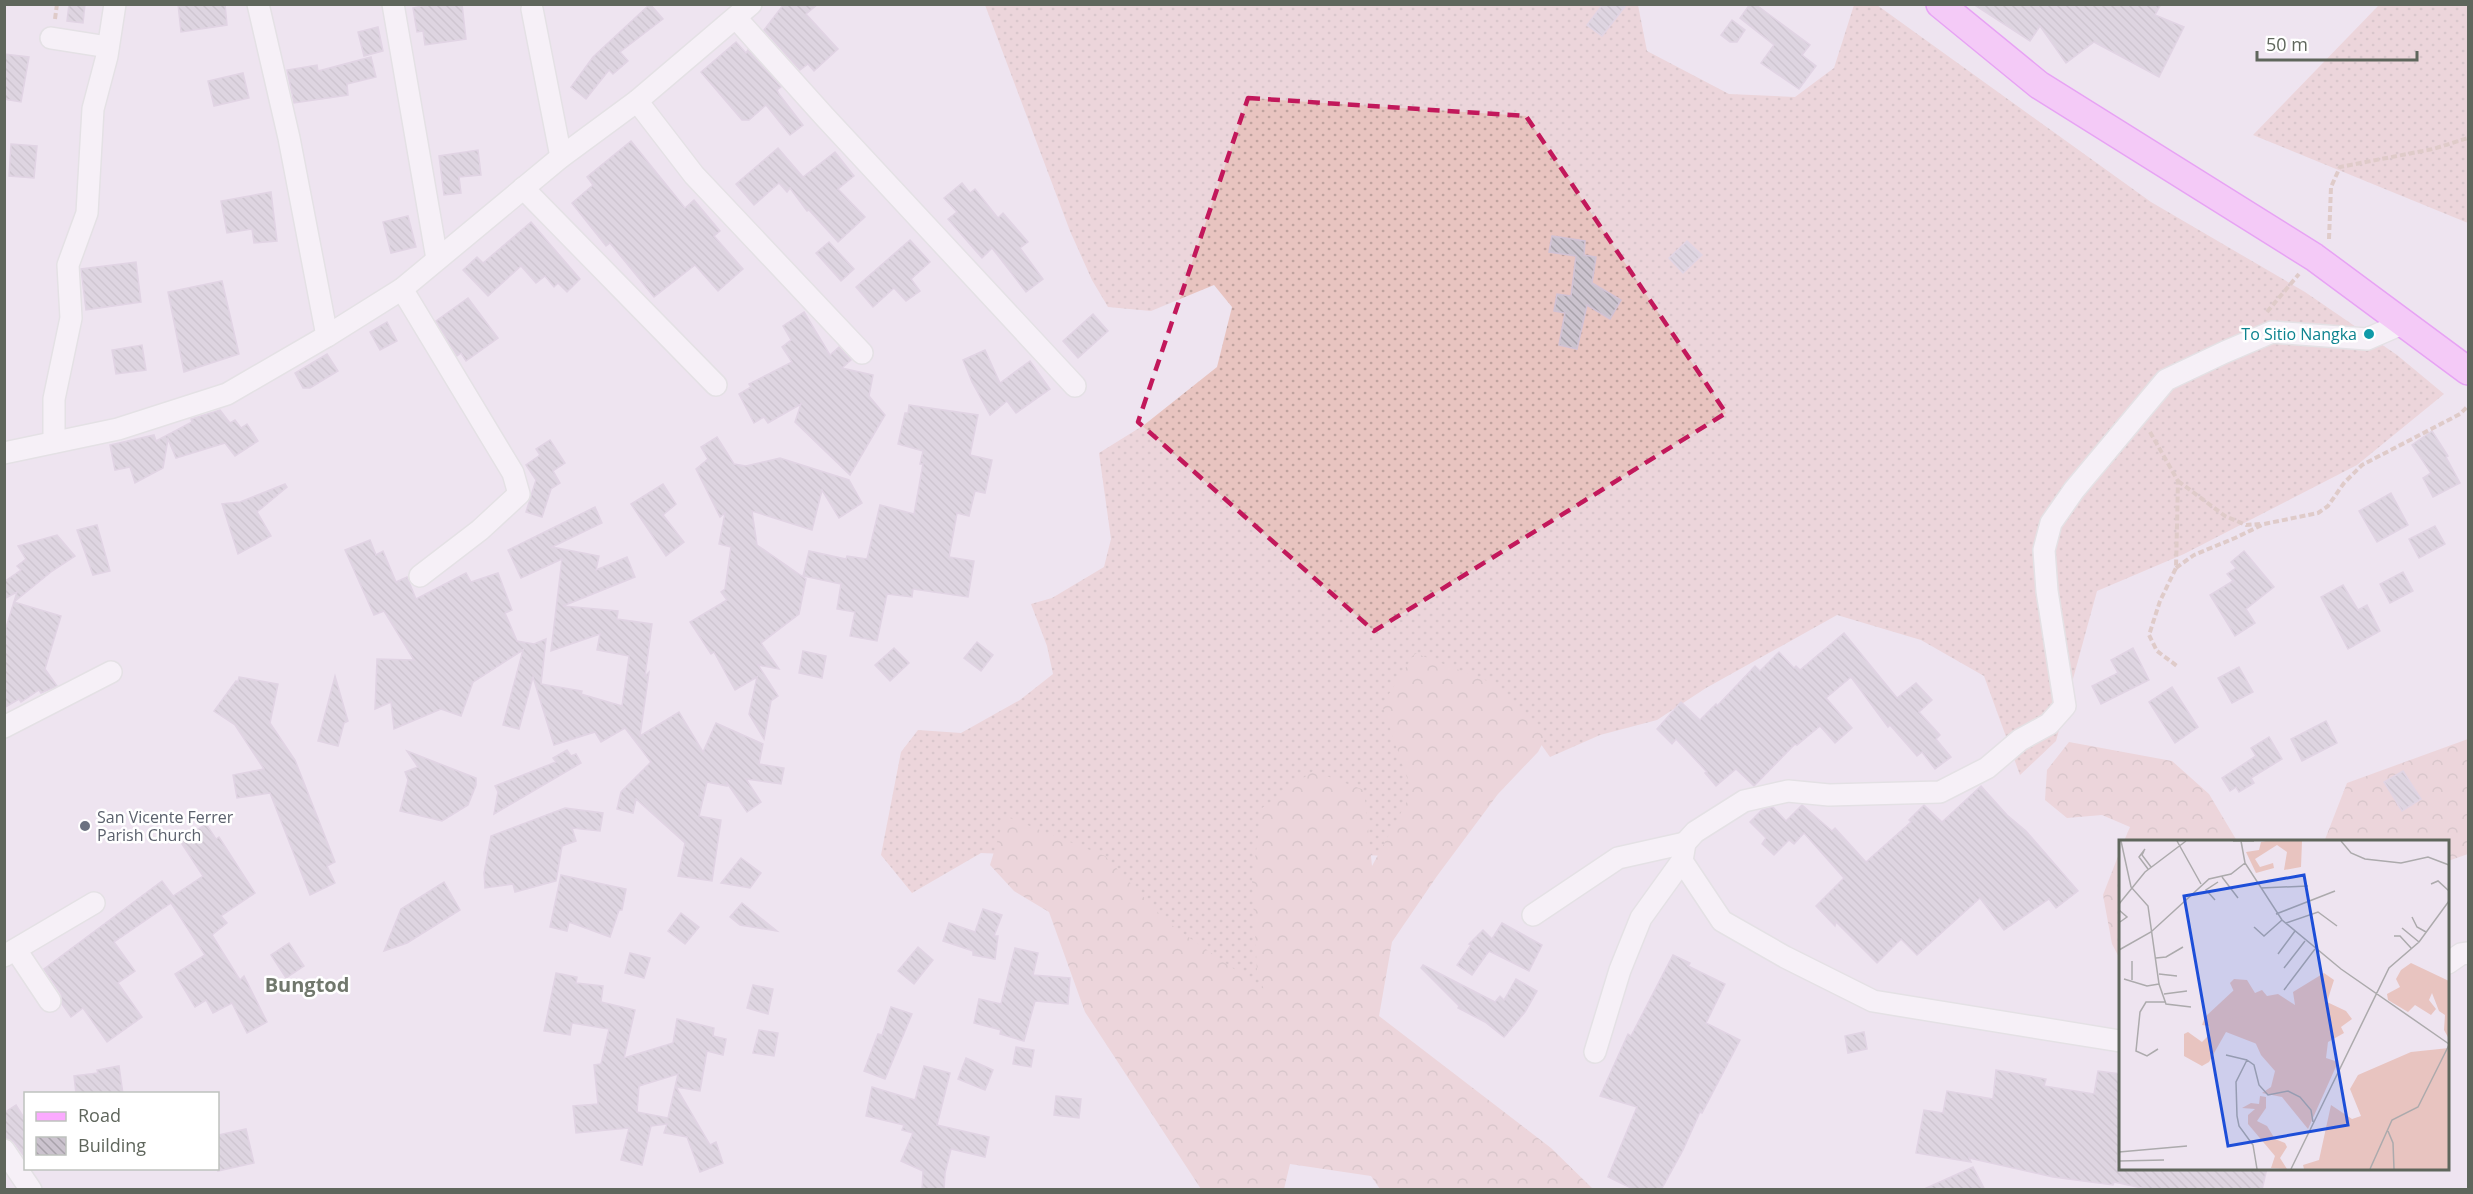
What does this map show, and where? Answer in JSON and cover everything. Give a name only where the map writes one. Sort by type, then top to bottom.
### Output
[{"type":"main road","points":[[1940,4],[2039,85],[2314,256],[2469,371]]},
{"type":"street","points":[[54,442],[54,399],[71,318],[68,266],[87,213],[93,109],[108,47],[115,4]]},
{"type":"street","points":[[258,4],[289,138],[327,336]]},
{"type":"street","points":[[393,4],[437,259]]},
{"type":"street","points":[[532,9],[561,157]]},
{"type":"street","points":[[4,453],[118,429],[226,394],[327,336],[402,289],[561,157],[637,101],[743,11],[824,116],[1075,386]]},
{"type":"street","points":[[51,38],[108,47]]},
{"type":"street","points":[[637,101],[694,175],[862,353]]},
{"type":"street","points":[[523,188],[716,385]]},
{"type":"street","points":[[402,289],[513,473],[519,494],[480,530],[420,576]]},
{"type":"street","points":[[1595,1052],[1620,970],[1641,918],[1695,832],[1744,801],[1788,791],[1829,795],[1940,792],[1987,768],[2020,740],[2049,723],[2065,706],[2047,591],[2044,550],[2051,523],[2074,490],[2166,380],[2224,352],[2269,323],[2274,343],[2337,347],[2368,341],[2406,324]]},
{"type":"street","points":[[4,727],[111,672]]},
{"type":"street","points":[[1533,915],[1617,858],[1684,852]]},
{"type":"street","points":[[1684,852],[1722,921],[1785,957],[1873,1001],[2119,1041]]},
{"type":"street","points":[[50,1001],[10,953],[94,903]]},
{"type":"street","points":[[2449,962],[2461,954],[2469,953]]},
{"type":"street","points":[[4,1150],[31,1190]]},
{"type":"path","points":[[2269,323],[2314,256],[2330,238],[2331,187],[2340,167],[2433,149],[2469,138]]},
{"type":"path","points":[[2141,410],[2153,440],[2178,481],[2225,516],[2246,525],[2264,524],[2318,513],[2328,506],[2344,483],[2362,465],[2460,414],[2469,406]]},
{"type":"path","points":[[2177,666],[2157,651],[2149,635],[2160,601],[2176,568],[2178,481]]},
{"type":"path","points":[[2176,568],[2194,555],[2264,524]]},
{"type":"highlighted area","points":[[1248,98],[1526,116],[1726,413],[1374,631],[1138,422]]},
{"type":"green space","points":[[2380,4],[2468,5],[2468,223],[2253,135]]},
{"type":"green space","points":[[985,5],[1638,5],[1647,51],[1729,94],[1795,97],[1834,68],[1854,5],[1877,5],[2151,202],[2305,292],[2397,355],[2444,394],[2357,465],[2184,554],[2097,591],[2056,741],[2020,775],[1984,676],[1921,640],[1837,615],[1706,688],[1657,720],[1600,735],[1550,757],[1533,733],[1430,780],[1404,857],[1366,855],[1257,1023],[1050,856],[981,853],[912,893],[881,855],[901,752],[918,730],[961,733],[1020,700],[1053,674],[1047,646],[1031,604],[1052,598],[1104,567],[1111,539],[1099,453],[1144,425],[1217,367],[1232,307],[1214,285],[1151,311],[1108,307],[1092,280],[1070,231]]},
{"type":"green space","points":[[1415,653],[1490,682],[1547,735],[1538,752],[1498,794],[1437,876],[1392,942],[1379,1016],[1551,1148],[1593,1189],[1380,1189],[1371,1176],[1290,1164],[1284,1189],[1201,1189],[1085,1012],[1049,912],[1014,891],[990,865],[1005,816],[1105,856],[1167,922],[1264,990],[1257,971],[1252,880],[1262,808],[1313,771],[1364,790],[1372,866],[1412,792],[1382,705]]},
{"type":"green space","points":[[2468,739],[2468,854],[2449,861],[2449,840],[2325,840],[2347,783]]},
{"type":"green space","points":[[2069,742],[2172,761],[2209,794],[2236,840],[2124,840],[2130,827],[2102,815],[2067,818],[2045,800],[2047,770]]},
{"type":"green space","points":[[2119,854],[2119,957],[2112,944],[2103,895]]},
{"type":"building","points":[[69,4],[85,4],[83,23],[67,21]]},
{"type":"building","points":[[178,4],[225,4],[227,25],[181,32]]},
{"type":"building","points":[[430,4],[462,4],[466,39],[425,45],[423,31],[417,32],[413,8]]},
{"type":"building","points":[[650,4],[663,19],[620,52],[628,61],[613,74],[609,70],[586,99],[571,87],[593,57]]},
{"type":"building","points":[[784,4],[818,4],[806,14],[838,49],[814,71],[808,64],[800,70],[764,30]]},
{"type":"building","points":[[1603,4],[1627,4],[1602,36],[1587,25]]},
{"type":"building","points":[[1750,4],[1755,4],[1810,45],[1802,55],[1816,66],[1799,89],[1761,63],[1774,45],[1740,18]]},
{"type":"building","points":[[1973,4],[2161,4],[2155,15],[2184,27],[2159,77],[2094,42],[2066,63],[2040,26],[2030,41]]},
{"type":"building","points":[[1732,20],[1745,30],[1737,42],[1730,42],[1721,35]]},
{"type":"building","points":[[378,27],[383,51],[364,56],[358,32]]},
{"type":"building","points":[[736,42],[746,53],[748,50],[781,87],[777,90],[779,94],[803,125],[790,135],[766,105],[749,120],[742,120],[701,72]]},
{"type":"building","points":[[4,54],[29,57],[21,102],[4,99]]},
{"type":"building","points":[[371,57],[376,77],[347,84],[348,95],[294,103],[287,70],[317,65],[318,71]]},
{"type":"building","points":[[243,73],[249,98],[214,106],[208,81]]},
{"type":"building","points":[[631,141],[685,208],[694,200],[720,231],[714,236],[743,269],[718,291],[695,265],[654,297],[610,243],[606,246],[572,203],[593,185],[587,177]]},
{"type":"building","points":[[11,144],[37,146],[34,178],[9,176]]},
{"type":"building","points":[[778,148],[803,177],[835,152],[854,176],[838,189],[865,217],[838,242],[809,210],[807,211],[790,188],[787,192],[779,183],[754,205],[736,184]]},
{"type":"building","points":[[478,150],[481,175],[459,177],[461,193],[444,195],[439,156]]},
{"type":"building","points":[[962,183],[970,193],[975,189],[998,218],[1003,213],[1028,242],[1020,248],[1043,279],[1026,292],[992,248],[982,258],[948,219],[957,212],[944,198]]},
{"type":"building","points":[[271,192],[277,241],[254,243],[252,229],[227,233],[221,201]]},
{"type":"building","points":[[408,216],[416,247],[391,253],[383,222]]},
{"type":"building","points":[[531,222],[580,279],[567,292],[558,283],[554,287],[545,276],[536,283],[521,266],[488,296],[463,270],[477,257],[483,263]]},
{"type":"building","points":[[1552,236],[1585,241],[1584,255],[1596,257],[1592,283],[1621,300],[1610,319],[1587,305],[1577,349],[1559,345],[1565,313],[1554,311],[1557,294],[1571,296],[1576,256],[1549,252]]},
{"type":"building","points":[[910,240],[930,262],[911,279],[920,291],[906,301],[894,288],[873,307],[856,287]]},
{"type":"building","points":[[1687,241],[1702,255],[1683,273],[1669,258]]},
{"type":"building","points":[[829,242],[854,269],[841,281],[816,253]]},
{"type":"building","points":[[136,262],[141,302],[86,310],[81,269]]},
{"type":"building","points":[[222,281],[239,354],[184,372],[168,292]]},
{"type":"building","points":[[468,298],[498,338],[466,361],[461,353],[457,356],[436,321]]},
{"type":"building","points":[[804,312],[830,355],[839,347],[851,360],[842,368],[873,375],[869,396],[885,415],[850,475],[795,422],[801,404],[768,423],[764,417],[754,423],[739,394],[751,387],[749,384],[792,362],[782,347],[791,340],[783,326]]},
{"type":"building","points":[[1093,314],[1108,331],[1078,358],[1063,341]]},
{"type":"building","points":[[387,322],[397,341],[380,350],[370,332]]},
{"type":"building","points":[[142,345],[146,370],[116,374],[112,350]]},
{"type":"building","points":[[985,350],[1000,383],[1030,361],[1050,389],[1016,413],[1007,401],[990,415],[963,360]]},
{"type":"building","points":[[327,354],[338,371],[310,388],[303,388],[295,373]]},
{"type":"building","points":[[909,405],[978,415],[970,455],[992,460],[985,493],[975,491],[969,516],[957,513],[949,557],[974,561],[968,597],[913,589],[912,597],[887,594],[877,641],[850,636],[855,612],[837,609],[841,584],[803,576],[809,551],[846,559],[847,556],[867,559],[880,505],[914,514],[923,464],[920,464],[923,451],[898,444]]},
{"type":"building","points":[[220,410],[230,423],[235,420],[241,428],[247,424],[258,441],[235,456],[225,443],[176,458],[168,439],[163,468],[135,483],[130,467],[115,470],[110,445],[154,435],[156,441],[192,422],[191,419]]},
{"type":"building","points":[[2432,431],[2448,456],[2446,457],[2460,483],[2433,497],[2423,478],[2431,473],[2412,445]]},
{"type":"building","points":[[717,437],[734,464],[746,466],[780,458],[849,480],[862,503],[839,518],[822,490],[812,530],[752,511],[757,545],[806,579],[799,614],[761,643],[779,669],[758,665],[778,696],[771,701],[764,739],[749,714],[757,677],[735,690],[714,652],[711,654],[690,622],[727,600],[721,592],[725,589],[731,547],[719,544],[725,513],[720,517],[696,469],[708,459],[701,447]]},
{"type":"building","points":[[550,440],[565,463],[553,471],[560,483],[551,489],[542,517],[526,512],[536,480],[526,465],[540,455],[536,449]]},
{"type":"building","points":[[285,484],[287,487],[257,512],[271,536],[238,554],[222,504],[240,502]]},
{"type":"building","points":[[663,484],[676,504],[663,515],[684,542],[666,556],[631,504]]},
{"type":"building","points":[[2391,493],[2408,525],[2377,542],[2359,511]]},
{"type":"building","points":[[595,507],[602,523],[552,547],[599,556],[596,570],[627,557],[635,577],[563,606],[618,611],[617,619],[652,624],[645,676],[649,672],[640,736],[679,712],[703,752],[716,723],[763,744],[759,764],[784,768],[781,784],[746,779],[761,802],[747,812],[727,783],[727,786],[707,782],[699,816],[721,820],[712,881],[678,876],[685,843],[636,799],[633,813],[617,809],[621,792],[651,762],[625,728],[601,742],[595,732],[554,745],[533,677],[519,729],[503,725],[523,650],[473,682],[461,716],[441,709],[394,729],[391,702],[375,709],[377,659],[414,660],[384,611],[374,615],[345,550],[370,540],[376,555],[383,551],[396,582],[407,577],[416,599],[466,573],[471,582],[498,573],[512,610],[505,613],[517,641],[534,644],[546,639],[541,684],[582,691],[581,694],[622,706],[629,656],[597,650],[600,634],[551,651],[562,559],[521,578],[508,550]]},
{"type":"building","points":[[97,525],[110,571],[93,575],[77,530]]},
{"type":"building","points":[[2435,526],[2445,544],[2419,558],[2409,539]]},
{"type":"building","points":[[57,535],[75,556],[14,602],[61,616],[45,669],[57,686],[41,693],[39,690],[21,702],[19,699],[4,708],[4,634],[17,592],[4,599],[4,582],[21,570],[17,566],[26,559],[18,546]]},
{"type":"building","points":[[2244,551],[2274,587],[2246,609],[2255,623],[2235,636],[2210,595],[2233,581],[2227,574],[2236,568],[2231,562]]},
{"type":"building","points":[[2403,572],[2413,591],[2390,603],[2380,584]]},
{"type":"building","points":[[2343,585],[2358,610],[2367,605],[2380,631],[2348,649],[2321,597]]},
{"type":"building","points":[[1844,633],[1897,698],[1916,683],[1932,700],[1919,712],[1940,735],[1936,739],[1951,757],[1935,769],[1922,752],[1917,756],[1890,725],[1888,727],[1851,677],[1826,698],[1852,728],[1835,743],[1820,726],[1797,745],[1795,744],[1754,786],[1736,769],[1716,786],[1705,773],[1707,772],[1676,739],[1672,744],[1657,729],[1681,702],[1700,720],[1716,704],[1717,706],[1755,666],[1760,671],[1779,652],[1794,668],[1796,666],[1800,670]]},
{"type":"building","points":[[977,642],[993,655],[981,671],[964,658]]},
{"type":"building","points":[[894,648],[909,663],[890,681],[875,665]]},
{"type":"building","points":[[2133,648],[2149,680],[2101,704],[2092,686],[2118,673],[2111,660]]},
{"type":"building","points":[[803,651],[826,656],[822,678],[799,673]]},
{"type":"building","points":[[2239,667],[2253,692],[2232,703],[2218,678]]},
{"type":"building","points":[[335,676],[348,721],[344,723],[338,746],[318,741]]},
{"type":"building","points":[[239,677],[278,684],[270,723],[295,760],[335,862],[327,866],[335,883],[310,895],[270,793],[237,798],[233,775],[264,769],[235,725],[214,711],[236,681],[238,682]]},
{"type":"building","points":[[2172,687],[2198,727],[2175,743],[2149,702]]},
{"type":"building","points":[[2326,721],[2337,743],[2302,761],[2291,739]]},
{"type":"building","points":[[2269,737],[2282,759],[2251,778],[2254,783],[2239,792],[2236,787],[2230,791],[2222,778],[2256,756],[2251,748]]},
{"type":"building","points":[[567,750],[571,756],[576,754],[581,763],[494,814],[498,792],[495,786],[556,762],[553,758]]},
{"type":"building","points":[[407,751],[476,778],[476,785],[468,805],[442,821],[400,811],[408,780],[405,772],[418,767]]},
{"type":"building","points":[[2403,771],[2421,799],[2402,811],[2384,782]]},
{"type":"building","points":[[1981,786],[2007,815],[2026,831],[2078,891],[2056,908],[2049,899],[2004,930],[1980,898],[1917,955],[1901,939],[1877,963],[1836,922],[1835,926],[1816,906],[1844,878],[1804,833],[1794,844],[1789,840],[1774,855],[1762,844],[1766,838],[1750,822],[1762,810],[1773,807],[1786,821],[1802,805],[1832,831],[1835,828],[1866,862],[1911,822],[1909,820],[1924,805],[1942,822]]},
{"type":"building","points":[[565,808],[603,813],[600,831],[572,828],[576,841],[562,846],[556,881],[515,892],[513,884],[485,888],[484,873],[491,836]]},
{"type":"building","points":[[206,824],[216,839],[219,837],[255,893],[221,916],[227,923],[212,935],[240,980],[244,976],[267,1022],[247,1033],[232,1003],[213,1013],[206,1000],[195,1007],[175,974],[205,955],[171,903],[114,942],[135,971],[118,983],[142,1017],[107,1042],[83,1008],[71,1017],[62,1004],[61,994],[44,969],[162,881],[173,896],[203,876],[180,841]]},
{"type":"building","points":[[741,858],[761,873],[750,888],[721,883]]},
{"type":"building","points":[[561,875],[626,889],[622,910],[619,910],[610,937],[569,922],[567,931],[550,927]]},
{"type":"building","points":[[444,882],[460,910],[407,943],[384,951],[401,909]]},
{"type":"building","points":[[742,903],[777,931],[740,925],[730,917]]},
{"type":"building","points":[[983,909],[1002,915],[994,936],[998,936],[995,959],[973,955],[973,951],[943,941],[949,923],[975,932]]},
{"type":"building","points":[[681,913],[699,927],[685,944],[668,931]]},
{"type":"building","points":[[1502,923],[1542,945],[1529,971],[1489,951],[1472,975],[1457,965],[1471,945],[1469,944],[1483,930],[1492,939]]},
{"type":"building","points":[[289,943],[304,966],[286,978],[271,955]]},
{"type":"building","points":[[918,947],[933,960],[914,984],[898,971]]},
{"type":"building","points":[[1015,948],[1038,953],[1033,975],[1070,978],[1068,1004],[1035,1001],[1024,1041],[1000,1034],[1001,1030],[974,1023],[979,999],[1001,1004]]},
{"type":"building","points":[[630,953],[650,958],[644,978],[625,973]]},
{"type":"building","points":[[1673,955],[1690,963],[1688,966],[1725,984],[1706,1023],[1740,1040],[1702,1113],[1700,1112],[1661,1190],[1635,1190],[1608,1177],[1637,1107],[1600,1096],[1628,1034],[1631,1036]]},
{"type":"building","points":[[1423,965],[1495,1002],[1500,996],[1504,1000],[1516,979],[1537,991],[1525,1012],[1504,1037],[1485,1022],[1458,1008],[1459,1006],[1421,968]]},
{"type":"building","points":[[556,973],[577,977],[576,983],[603,986],[601,1002],[635,1010],[624,1058],[673,1043],[677,1019],[714,1028],[713,1036],[726,1039],[723,1055],[707,1051],[700,1091],[676,1087],[710,1145],[716,1142],[723,1163],[700,1172],[687,1137],[664,1133],[667,1124],[651,1126],[642,1165],[621,1160],[629,1128],[576,1133],[573,1106],[598,1104],[594,1065],[601,1064],[609,1029],[572,1023],[570,1035],[544,1031]],"holes":[[[678,1074],[668,1118],[637,1112],[639,1086]]]},
{"type":"building","points":[[753,985],[773,989],[768,1014],[747,1008]]},
{"type":"building","points":[[891,1007],[912,1014],[885,1079],[864,1071],[878,1034],[882,1035]]},
{"type":"building","points":[[759,1030],[778,1033],[774,1056],[753,1053]]},
{"type":"building","points":[[1864,1032],[1867,1049],[1848,1053],[1845,1036]]},
{"type":"building","points":[[1016,1047],[1034,1050],[1031,1067],[1013,1064]]},
{"type":"building","points":[[966,1058],[993,1070],[985,1090],[958,1079]]},
{"type":"building","points":[[119,1066],[123,1092],[76,1092],[74,1076],[98,1073],[97,1070]]},
{"type":"building","points":[[924,1066],[950,1073],[937,1125],[989,1137],[985,1157],[951,1149],[945,1173],[944,1190],[922,1190],[923,1171],[901,1161],[913,1133],[902,1130],[904,1125],[866,1116],[872,1087],[915,1100]]},
{"type":"building","points":[[1996,1070],[2046,1079],[2044,1086],[2094,1094],[2098,1071],[2119,1074],[2119,1151],[2116,1168],[2119,1170],[2267,1170],[2262,1190],[2151,1190],[2114,1182],[2113,1185],[2053,1177],[1969,1158],[1971,1162],[1916,1153],[1924,1110],[1943,1113],[1947,1091],[1993,1099]]},
{"type":"building","points":[[1056,1096],[1081,1099],[1079,1118],[1054,1115]]},
{"type":"building","points":[[16,1105],[24,1118],[24,1156],[14,1142],[4,1137],[4,1113]]},
{"type":"building","points":[[246,1129],[254,1163],[218,1171],[219,1135]]},
{"type":"building","points":[[1973,1167],[1985,1190],[1922,1190]]},
{"type":"place","name":"To Sitio Nangka","points":[[2369,334]]},
{"type":"place","name":"San Vicente Ferrer Parish Church","points":[[85,826]]},
{"type":"district","name":"Bungtod","points":[[307,985]]}]
